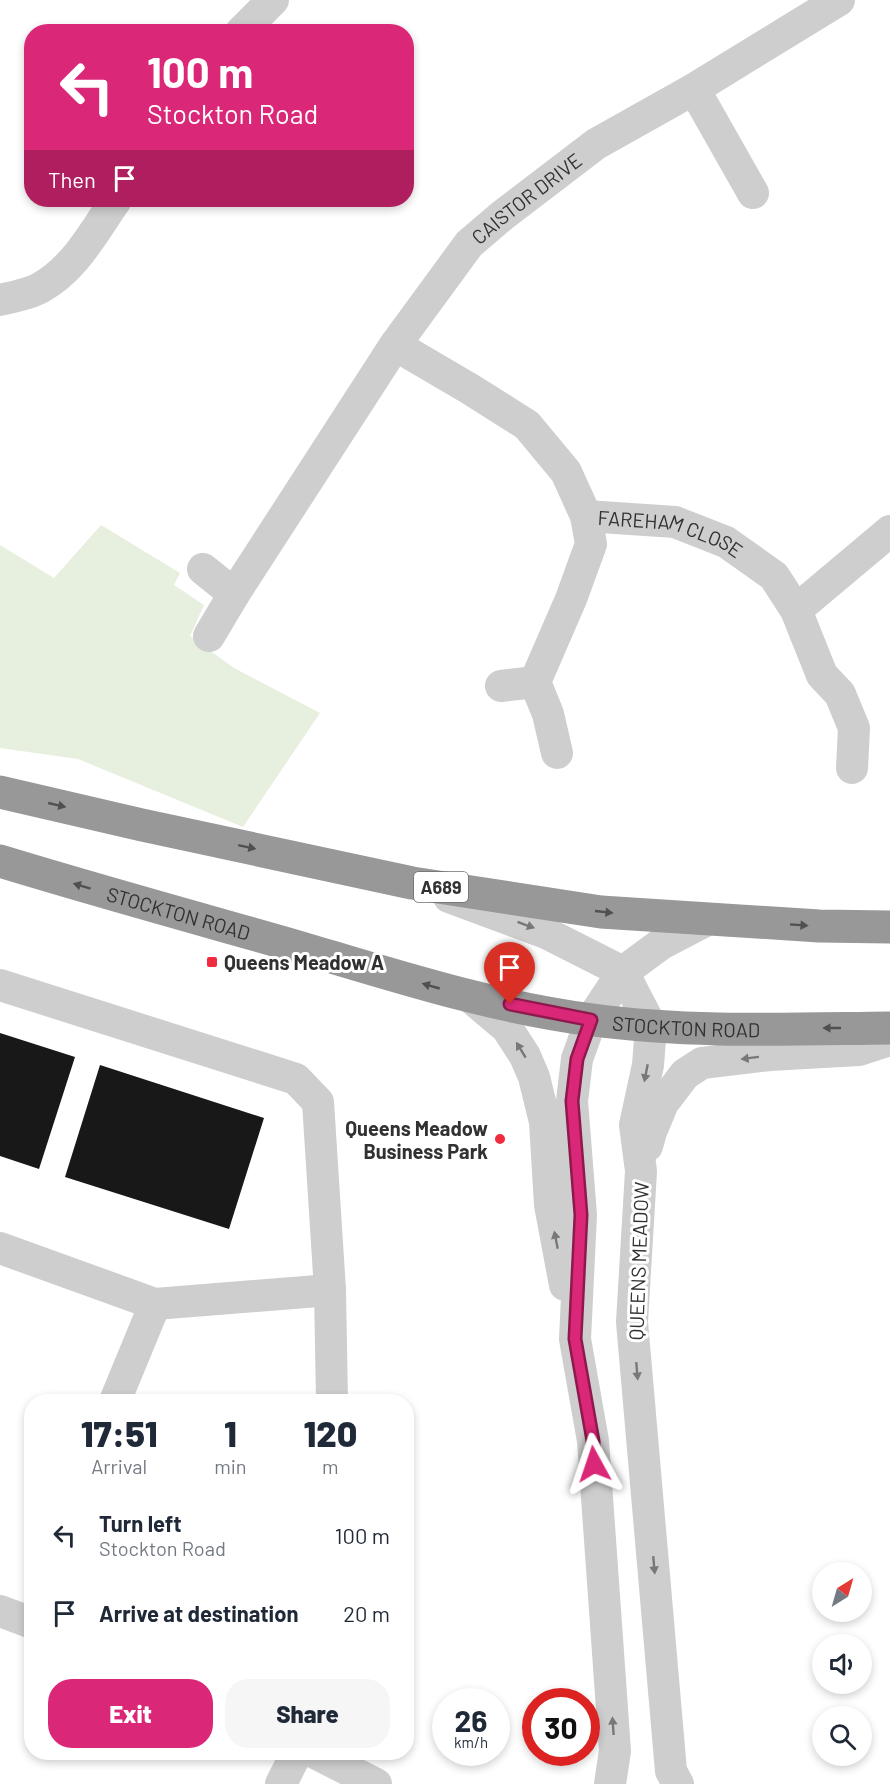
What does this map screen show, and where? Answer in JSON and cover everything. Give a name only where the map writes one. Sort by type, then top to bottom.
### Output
[{"type":"highway","name":"A689","points":[[0,792],[412,883],[601,912],[819,926],[890,927]]},
{"type":"highway","name":"STOCKTON ROAD","points":[[0,861],[469,996],[591,1020],[651,1026],[736,1029],[890,1028]]},
{"type":"street","points":[[249,24],[273,0]]},
{"type":"street","name":"CAISTOR DRIVE","points":[[209,636],[395,345],[468,244],[502,215],[596,144],[694,89],[839,0]]},
{"type":"street","points":[[694,89],[753,193]]},
{"type":"street","points":[[0,300],[40,288],[70,264],[93,236],[112,207]]},
{"type":"street","points":[[395,345],[527,425],[566,472],[586,516]]},
{"type":"street","name":"FAREHAM CLOSE","points":[[535,682],[571,599],[591,544],[586,516],[675,522],[726,542],[774,576],[796,610],[822,675],[840,694],[854,728],[852,768]]},
{"type":"street","points":[[796,610],[890,531]]},
{"type":"street","points":[[203,569],[234,594]]},
{"type":"street","points":[[501,686],[535,682],[548,714],[557,753]]},
{"type":"street","points":[[412,883],[546,933],[622,972],[651,1026]]},
{"type":"street","points":[[575,1339],[581,1215],[572,1101],[577,1059],[591,1020],[622,972],[662,944],[707,920]]},
{"type":"street","points":[[0,985],[296,1079],[318,1102],[330,1290],[332,1394]]},
{"type":"street","points":[[469,996],[507,1028],[525,1056],[534,1077],[545,1122],[550,1205],[593,1441],[615,1751],[610,1784]]},
{"type":"street","name":"QUEENS MEADOW","points":[[651,1026],[648,1065],[636,1125],[641,1171],[633,1322],[671,1771],[678,1784]]},
{"type":"street","points":[[641,1171],[651,1132],[663,1103],[684,1074],[702,1063],[770,1055],[859,1050],[890,1040]]},
{"type":"street","points":[[0,1248],[155,1304],[330,1290]]},
{"type":"street","points":[[118,1394],[155,1304]]},
{"type":"street","points":[[282,1784],[293,1760]]},
{"type":"street","points":[[329,1760],[376,1784]]},
{"type":"green space","points":[[101,525],[180,573],[174,585],[204,605],[190,636],[234,668],[320,713],[243,827],[78,759],[0,748],[0,545],[54,578]]},
{"type":"building","points":[[0,1033],[75,1057],[39,1169],[0,1156]]},
{"type":"building","points":[[100,1065],[264,1118],[229,1229],[65,1177]]},
{"type":"building","name":"Queens Meadow Business Park","points":[[503,1134],[503,1143],[497,1144],[496,1135]]},
{"type":"place","name":"Queens Meadow A","points":[[212,962]]},
{"type":"place","name":"Queens Meadow Business Park","points":[[500,1139]]},
{"type":"route","points":[[510,1004],[591,1020],[577,1059],[572,1101],[581,1215],[575,1339],[593,1441],[594,1464]]}]
